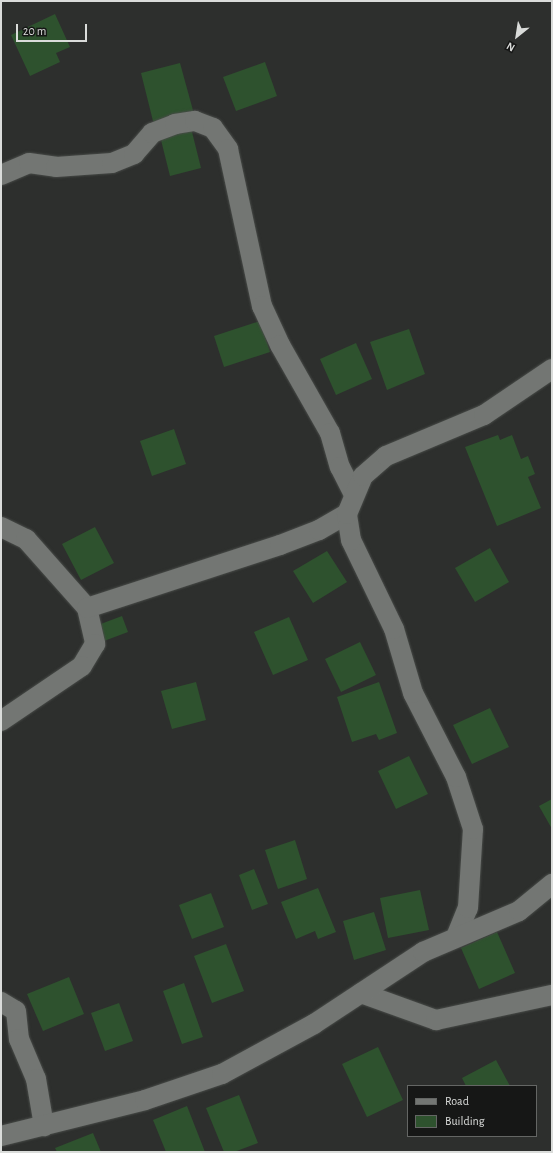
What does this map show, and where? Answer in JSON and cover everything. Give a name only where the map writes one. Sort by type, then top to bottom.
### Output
[{"type":"street","points":[[1,176],[29,163],[56,167],[112,163],[134,154],[152,133],[175,124],[195,121],[213,128],[228,149],[262,306],[280,345],[330,433],[340,467],[353,493]]},
{"type":"street","points":[[456,937],[468,908],[473,829],[456,777],[414,693],[394,629],[351,540],[347,514],[353,493],[362,476],[386,456],[484,415],[552,369]]},
{"type":"street","points":[[87,608],[280,545],[319,530],[347,514]]},
{"type":"street","points":[[1,527],[26,538],[87,608],[94,644],[82,666],[1,722]]},
{"type":"street","points":[[1,1136],[145,1100],[222,1074],[314,1024],[423,952],[456,937],[477,932],[519,911],[552,884]]},
{"type":"street","points":[[360,993],[406,1007],[436,1020],[552,995]]},
{"type":"street","points":[[1,1002],[16,1011],[19,1039],[36,1078],[44,1126]]},
{"type":"building","points":[[55,14],[70,47],[56,53],[60,62],[30,76],[11,35]]},
{"type":"building","points":[[265,62],[277,96],[236,111],[223,77]]},
{"type":"building","points":[[180,63],[194,114],[154,125],[141,73]]},
{"type":"building","points":[[191,128],[201,168],[170,176],[160,136]]},
{"type":"building","points":[[260,321],[270,352],[224,367],[214,336]]},
{"type":"building","points":[[409,329],[425,374],[387,390],[370,342]]},
{"type":"building","points":[[356,343],[372,379],[336,395],[320,359]]},
{"type":"building","points":[[174,429],[186,464],[152,476],[140,441]]},
{"type":"building","points":[[498,435],[500,440],[512,435],[521,459],[528,456],[535,474],[528,477],[541,508],[497,526],[465,447]]},
{"type":"building","points":[[95,527],[114,563],[81,580],[62,544]]},
{"type":"building","points":[[490,548],[509,582],[475,602],[455,568]]},
{"type":"building","points":[[327,551],[347,582],[313,603],[293,571]]},
{"type":"building","points":[[122,616],[128,632],[104,641],[98,625]]},
{"type":"building","points":[[289,617],[308,660],[273,675],[254,632]]},
{"type":"building","points":[[360,642],[376,675],[341,692],[325,659]]},
{"type":"building","points":[[196,682],[206,720],[172,729],[161,691]]},
{"type":"building","points":[[379,682],[397,733],[379,740],[376,734],[352,742],[337,697]]},
{"type":"building","points":[[490,708],[509,747],[472,764],[453,725]]},
{"type":"building","points":[[409,756],[428,794],[396,809],[378,771]]},
{"type":"building","points":[[552,799],[552,829],[539,806]]},
{"type":"building","points":[[295,840],[307,879],[278,889],[265,850]]},
{"type":"building","points":[[254,869],[268,904],[252,910],[239,875]]},
{"type":"building","points":[[318,888],[336,932],[318,939],[315,931],[296,939],[281,902]]},
{"type":"building","points":[[420,890],[429,930],[388,938],[380,898]]},
{"type":"building","points":[[211,893],[224,927],[192,939],[179,905]]},
{"type":"building","points":[[374,912],[386,950],[354,960],[343,921]]},
{"type":"building","points":[[497,932],[515,973],[479,989],[461,948]]},
{"type":"building","points":[[226,944],[244,991],[212,1003],[194,956]]},
{"type":"building","points":[[69,977],[84,1014],[43,1031],[27,994]]},
{"type":"building","points":[[184,983],[203,1037],[182,1044],[163,991]]},
{"type":"building","points":[[119,1003],[133,1041],[105,1051],[91,1013]]},
{"type":"building","points":[[378,1047],[403,1100],[367,1117],[342,1064]]},
{"type":"building","points":[[496,1060],[509,1085],[466,1085],[462,1078]]},
{"type":"building","points":[[239,1095],[258,1143],[234,1152],[224,1152],[206,1108]]},
{"type":"building","points":[[187,1106],[205,1152],[166,1152],[153,1120]]},
{"type":"building","points":[[93,1133],[101,1152],[57,1152],[55,1148]]}]
